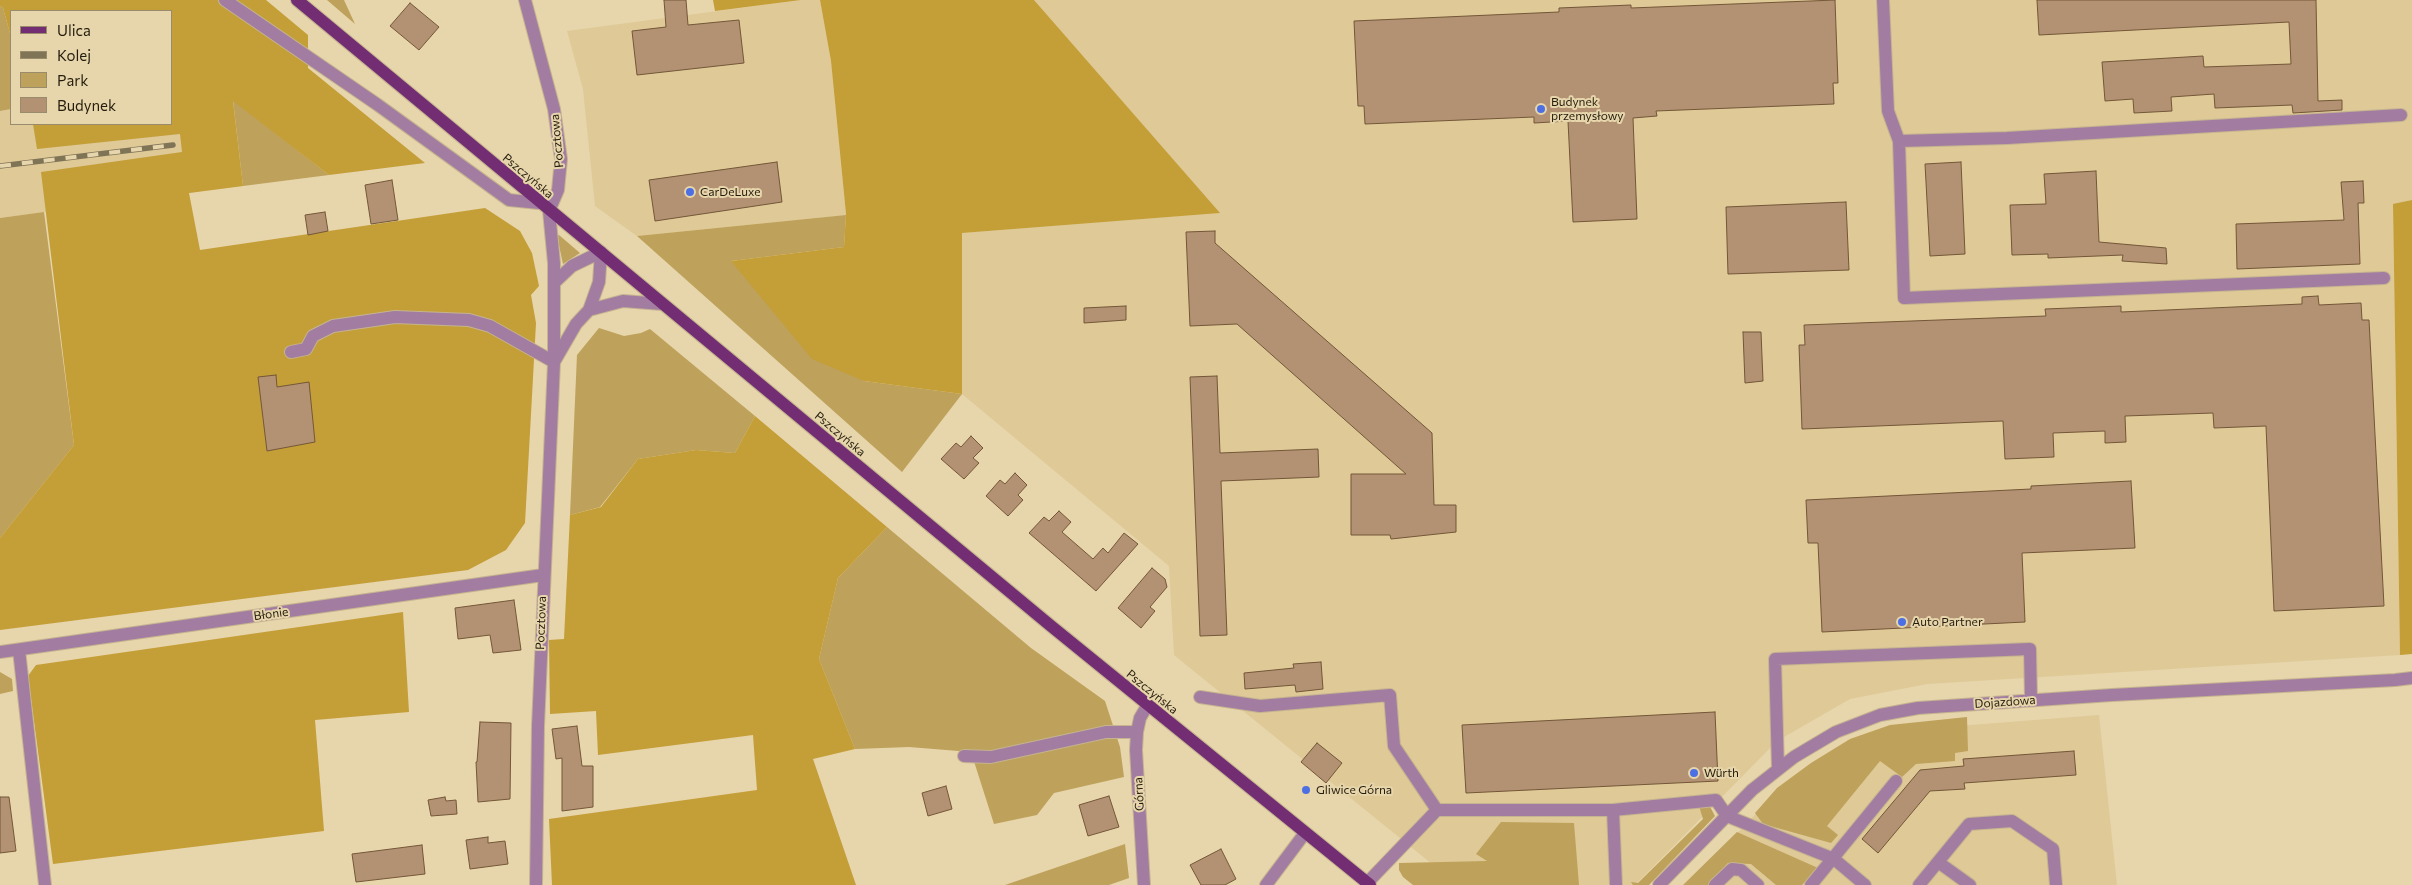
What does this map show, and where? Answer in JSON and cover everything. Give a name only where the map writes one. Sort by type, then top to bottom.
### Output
[{"type":"main road","name":"Pszczyńska","points":[[297,0],[539,203],[601,252],[1147,706],[1368,884]]},
{"type":"street","points":[[225,0],[378,105],[509,200],[539,203]]},
{"type":"street","name":"Pocztowa","points":[[525,0],[558,128],[560,174],[558,190],[549,211],[553,245],[554,362],[543,575],[538,726],[536,885]]},
{"type":"street","points":[[1883,0],[1888,111],[1899,141],[1904,298],[2384,278]]},
{"type":"street","points":[[1899,141],[2017,137],[2401,115]]},
{"type":"street","points":[[554,283],[572,266],[601,252]]},
{"type":"street","name":"Pocztowa","points":[[554,362],[576,324],[589,310],[600,282],[601,252]]},
{"type":"street","points":[[589,310],[623,301],[662,304]]},
{"type":"street","points":[[291,352],[306,349],[313,336],[333,326],[395,317],[469,320],[490,326],[554,362]]},
{"type":"street","name":"Błonie","points":[[0,652],[543,575]]},
{"type":"street","points":[[1778,769],[1775,659],[2030,648],[2032,700]]},
{"type":"street","points":[[19,650],[45,885]]},
{"type":"street","name":"Dojazdowa","points":[[1659,885],[1752,790],[1794,756],[1836,732],[1880,715],[1918,708],[2032,700],[2412,678]]},
{"type":"street","points":[[1200,697],[1260,706],[1390,695],[1394,746],[1437,810]]},
{"type":"street","name":"Górna","points":[[1143,885],[1136,732],[1140,718],[1147,706]]},
{"type":"street","points":[[964,756],[992,757],[1106,732],[1136,732]]},
{"type":"street","points":[[1811,885],[1896,781]]},
{"type":"street","points":[[1368,884],[1437,810],[1613,810],[1716,800],[1727,816],[1834,859],[1865,885]]},
{"type":"street","points":[[1613,810],[1616,885]]},
{"type":"street","points":[[1919,885],[1970,824],[2012,821],[2053,849],[2056,885]]},
{"type":"street","points":[[1266,885],[1305,833]]},
{"type":"street","points":[[1938,862],[1970,885]]},
{"type":"street","points":[[1716,885],[1732,869],[1741,870],[1758,885]]},
{"type":"shaded area","points":[[0,0],[266,0],[308,35],[308,68],[425,163],[329,175],[233,101],[243,186],[189,193],[200,250],[485,208],[520,231],[532,253],[539,286],[531,295],[536,323],[525,523],[506,550],[468,570],[0,630],[0,538],[74,445],[41,172],[182,152],[180,134],[37,149],[33,125],[172,125],[172,10],[10,10],[10,33],[3,8],[0,6]]},
{"type":"shaded area","points":[[713,0],[801,0],[715,11]]},
{"type":"shaded area","points":[[801,0],[820,0],[831,61],[846,215],[637,236],[595,206],[583,89],[567,31]]},
{"type":"shaded area","points":[[820,0],[1034,0],[1220,213],[962,233],[962,394],[864,381],[812,359],[731,261],[844,247],[846,214],[831,61]]},
{"type":"shaded area","points":[[1034,0],[2412,0],[2412,200],[2393,205],[2400,655],[1927,684],[1850,699],[1777,741],[1635,885],[1458,885],[1174,655],[1169,566],[962,394],[962,233],[1219,213]]},
{"type":"shaded area","points":[[10,109],[10,125],[172,125],[243,186],[0,218],[0,111]]},
{"type":"shaded area","points":[[2412,200],[2412,654],[2400,655],[2393,204]]},
{"type":"shaded area","points":[[755,416],[887,527],[838,578],[819,659],[855,749],[813,759],[856,885],[552,885],[549,819],[757,790],[753,735],[598,755],[596,711],[550,714],[549,640],[564,639],[570,515],[601,507],[638,459],[696,450],[735,453]]},
{"type":"shaded area","points":[[403,612],[409,712],[315,720],[324,831],[53,864],[28,676],[36,665]]},
{"type":"shaded area","points":[[2099,715],[2117,885],[1688,885],[1768,801],[1907,730]]},
{"type":"green space","points":[[327,0],[344,0],[355,24]]},
{"type":"green space","points":[[0,6],[3,8],[10,33],[10,109],[0,111]]},
{"type":"green space","points":[[233,100],[329,175],[243,186]]},
{"type":"green space","points":[[44,212],[74,445],[0,538],[0,218]]},
{"type":"green space","points":[[846,215],[844,247],[731,261],[864,381],[962,394],[902,472],[637,236]]},
{"type":"green space","points":[[559,235],[580,253],[563,264],[557,236]]},
{"type":"green space","points":[[599,328],[624,336],[641,333],[650,329],[755,416],[735,453],[696,450],[638,459],[600,507],[570,515],[577,355]]},
{"type":"green space","points":[[887,527],[1031,648],[1105,701],[1120,747],[1124,777],[1054,793],[1037,815],[994,824],[971,752],[909,747],[855,749],[819,659],[838,578]]},
{"type":"green space","points":[[0,672],[12,679],[13,691],[0,694]]},
{"type":"green space","points":[[1967,717],[1968,751],[1955,753],[1955,761],[1916,764],[1902,777],[1880,761],[1827,826],[1838,835],[1831,843],[1763,824],[1755,813],[1777,788],[1811,763],[1850,739],[1890,725]]},
{"type":"green space","points":[[1707,801],[1715,816],[1649,885],[1633,885],[1631,882],[1638,883],[1703,819],[1699,806]]},
{"type":"green space","points":[[1501,822],[1574,823],[1579,885],[1413,885],[1403,877],[1399,870],[1399,863],[1487,861],[1476,854]]},
{"type":"green space","points":[[1737,832],[1818,868],[1802,885],[1776,885],[1751,864],[1728,863],[1708,885],[1683,885]]},
{"type":"green space","points":[[1125,844],[1129,878],[1109,885],[1005,885]]},
{"type":"building","points":[[664,0],[686,0],[688,25],[739,20],[744,63],[637,75],[632,31],[666,27]]},
{"type":"building","name":"Budynek przemysłowy","points":[[1835,0],[1838,83],[1833,83],[1834,104],[1656,111],[1657,116],[1633,118],[1637,219],[1573,222],[1568,121],[1534,123],[1534,117],[1365,124],[1364,106],[1358,106],[1354,21],[1559,12],[1559,8],[1631,5],[1631,8]]},
{"type":"building","points":[[2037,0],[2316,0],[2318,101],[2342,100],[2342,110],[2293,113],[2292,105],[2215,108],[2214,94],[2171,97],[2172,111],[2134,113],[2133,99],[2105,101],[2102,62],[2203,56],[2204,67],[2291,64],[2289,22],[2039,35]]},
{"type":"building","points":[[410,3],[439,27],[419,50],[390,26]]},
{"type":"building","points":[[777,162],[782,202],[655,221],[649,180]]},
{"type":"building","points":[[1961,162],[1965,254],[1930,256],[1925,164]]},
{"type":"building","points":[[2096,171],[2099,242],[2166,248],[2167,264],[2122,261],[2123,255],[2048,258],[2048,254],[2012,255],[2010,205],[2046,204],[2044,174]]},
{"type":"building","points":[[392,180],[398,220],[371,224],[365,185]]},
{"type":"building","points":[[2363,181],[2364,203],[2358,203],[2360,264],[2237,269],[2236,224],[2344,220],[2341,182]]},
{"type":"building","points":[[1846,202],[1849,270],[1728,274],[1726,207]]},
{"type":"building","points":[[325,212],[328,231],[308,235],[305,215]]},
{"type":"building","points":[[1215,231],[1215,243],[1432,433],[1434,505],[1456,505],[1456,532],[1391,539],[1390,535],[1351,535],[1351,474],[1406,474],[1237,324],[1190,326],[1186,232]]},
{"type":"building","points":[[2318,296],[2319,305],[2361,303],[2362,320],[2369,320],[2384,606],[2274,611],[2266,426],[2214,428],[2213,413],[2125,416],[2126,442],[2105,443],[2105,431],[2053,433],[2054,457],[2005,459],[2003,421],[1802,429],[1799,345],[1805,345],[1804,325],[2046,316],[2045,309],[2121,306],[2121,312],[2302,304],[2302,297]]},
{"type":"building","points":[[1126,306],[1126,320],[1084,323],[1084,308]]},
{"type":"building","points":[[1743,332],[1761,332],[1763,381],[1745,383]]},
{"type":"building","points":[[276,375],[277,387],[309,382],[315,442],[267,451],[258,377]]},
{"type":"building","points":[[1217,376],[1220,453],[1318,449],[1319,477],[1221,481],[1227,635],[1200,636],[1190,377]]},
{"type":"building","points":[[971,436],[983,448],[973,458],[979,463],[964,479],[941,459],[956,443],[961,447]]},
{"type":"building","points":[[1015,473],[1027,485],[1018,495],[1023,500],[1008,516],[986,496],[1000,480],[1005,484]]},
{"type":"building","points":[[2131,481],[2135,548],[2022,553],[2025,622],[1822,632],[1818,543],[1808,543],[1806,500],[2031,489],[2031,486]]},
{"type":"building","points":[[1059,511],[1071,522],[1062,532],[1093,559],[1103,548],[1108,553],[1124,533],[1138,544],[1096,591],[1029,533],[1044,517],[1049,521]]},
{"type":"building","points":[[1152,568],[1165,579],[1167,587],[1150,607],[1155,611],[1141,628],[1118,608]]},
{"type":"building","points":[[514,600],[521,650],[493,653],[490,635],[458,639],[455,608]]},
{"type":"building","points":[[1321,662],[1323,689],[1296,692],[1295,685],[1245,689],[1244,673],[1294,668],[1293,664]]},
{"type":"building","points":[[1715,712],[1718,781],[1466,793],[1462,725]]},
{"type":"building","points":[[480,722],[511,723],[510,799],[478,802],[476,762]]},
{"type":"building","points":[[577,726],[582,766],[593,766],[593,807],[562,811],[562,758],[556,759],[552,729]]},
{"type":"building","points":[[1317,743],[1342,763],[1326,783],[1301,762]]},
{"type":"building","points":[[2074,751],[2076,775],[1964,783],[1965,789],[1930,791],[1878,853],[1862,839],[1920,770],[1964,766],[1963,759]]},
{"type":"building","points":[[946,786],[952,809],[928,816],[922,793]]},
{"type":"building","points":[[1109,796],[1119,827],[1088,836],[1079,805]]},
{"type":"building","points":[[0,797],[9,797],[16,851],[0,853]]},
{"type":"building","points":[[445,797],[446,801],[456,800],[457,814],[431,816],[428,800]]},
{"type":"building","points":[[488,837],[488,843],[505,841],[508,864],[470,869],[466,840]]},
{"type":"building","points":[[422,845],[425,874],[356,882],[352,854]]},
{"type":"building","points":[[1221,849],[1236,879],[1225,885],[1201,885],[1190,865]]},
{"type":"railway","points":[[0,166],[173,145]]},
{"type":"place","name":"Budynek przemysłowy","points":[[1541,109]]},
{"type":"place","name":"CarDeLuxe","points":[[690,192]]},
{"type":"place","name":"Auto Partner","points":[[1902,622]]},
{"type":"place","name":"Würth","points":[[1694,773]]},
{"type":"place","name":"Gliwice Górna","points":[[1306,790]]}]
